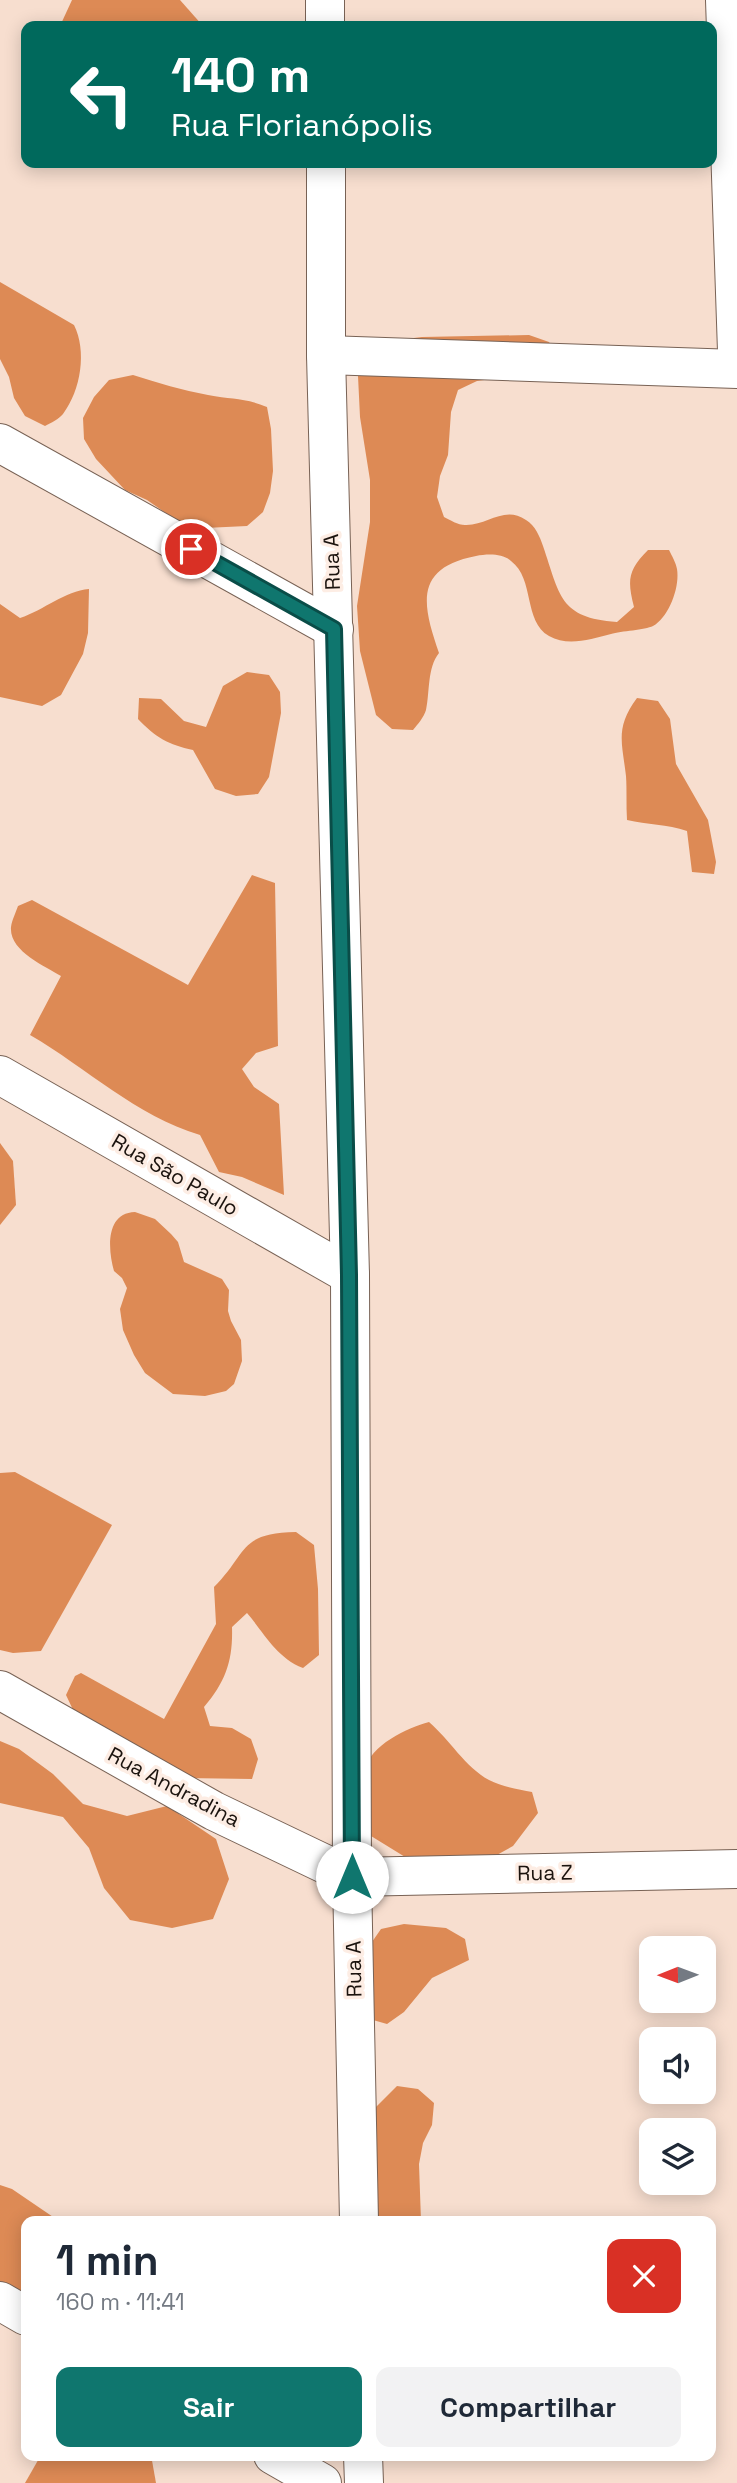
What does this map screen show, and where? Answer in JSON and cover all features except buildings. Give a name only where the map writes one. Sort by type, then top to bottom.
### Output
[{"type":"street","points":[[725,0],[737,351]]},
{"type":"street","name":"Rua A","points":[[326,168],[326,355],[349,1275],[352,1877],[359,2216]]},
{"type":"street","points":[[326,355],[737,369]]},
{"type":"street","points":[[0,443],[334,629]]},
{"type":"street","name":"Rua São Paulo","points":[[0,1075],[349,1275]]},
{"type":"street","name":"Rua Andradina","points":[[0,1690],[214,1811],[352,1877]]},
{"type":"street","name":"Rua Z","points":[[352,1877],[737,1869]]},
{"type":"street","points":[[0,2301],[21,2313]]},
{"type":"street","points":[[284,2461],[322,2483]]},
{"type":"street","points":[[363,2461],[364,2483]]},
{"type":"shaded area","points":[[72,0],[180,0],[199,21],[62,21]]},
{"type":"shaded area","points":[[0,282],[74,325],[78,335],[81,358],[74,394],[63,414],[45,426],[25,416],[14,398],[9,377],[0,359]]},
{"type":"shaded area","points":[[529,335],[549,342],[560,361],[521,375],[477,381],[458,390],[451,412],[448,455],[440,476],[437,497],[444,517],[465,525],[503,515],[518,516],[526,520],[539,535],[565,601],[583,615],[598,620],[617,622],[634,607],[630,582],[636,564],[648,550],[669,550],[677,569],[677,584],[672,601],[664,616],[653,626],[588,640],[564,641],[549,636],[535,620],[523,578],[511,561],[499,555],[490,555],[456,562],[442,569],[433,579],[428,591],[429,619],[439,653],[431,673],[425,713],[413,730],[392,729],[376,715],[360,651],[357,606],[370,522],[370,480],[360,417],[358,376],[364,356],[380,342],[422,337]]},
{"type":"shaded area","points":[[133,375],[189,391],[244,400],[267,407],[273,471],[270,493],[263,512],[247,526],[205,528],[183,525],[147,500],[125,490],[96,459],[84,439],[83,418],[94,397],[109,380]]},
{"type":"shaded area","points":[[89,589],[88,633],[83,654],[61,695],[42,706],[0,697],[0,604],[20,618],[71,593]]},
{"type":"shaded area","points":[[247,672],[269,675],[280,692],[281,713],[269,777],[258,794],[236,796],[215,789],[193,750],[163,739],[138,719],[139,698],[161,699],[184,721],[206,727],[223,686]]},
{"type":"shaded area","points":[[637,698],[658,701],[670,719],[676,764],[708,820],[716,862],[714,874],[692,872],[687,831],[627,820],[622,736],[625,718]]},
{"type":"shaded area","points":[[252,875],[275,883],[278,1046],[256,1053],[242,1069],[254,1087],[279,1104],[284,1195],[242,1177],[219,1172],[200,1135],[177,1127],[133,1104],[30,1035],[61,976],[22,950],[12,936],[11,927],[18,906],[32,900],[188,985]]},
{"type":"shaded area","points":[[0,1143],[13,1161],[16,1205],[0,1225]]},
{"type":"shaded area","points":[[135,1212],[155,1219],[178,1242],[184,1262],[222,1279],[229,1290],[228,1311],[241,1340],[242,1361],[234,1384],[226,1391],[205,1396],[173,1394],[145,1373],[134,1355],[123,1330],[120,1309],[127,1288],[122,1278],[114,1271],[110,1243],[118,1219]]},
{"type":"shaded area","points":[[15,1472],[112,1525],[41,1651],[13,1653],[0,1650],[0,1473]]},
{"type":"shaded area","points":[[296,1532],[314,1545],[319,1655],[303,1668],[285,1658],[247,1613],[232,1627],[227,1670],[204,1707],[210,1726],[232,1728],[251,1739],[258,1759],[252,1779],[185,1778],[75,1714],[66,1695],[75,1676],[81,1673],[164,1719],[216,1624],[214,1587],[254,1541],[277,1533]]},
{"type":"shaded area","points":[[429,1722],[480,1775],[499,1784],[532,1792],[538,1813],[513,1846],[495,1856],[410,1860],[371,1836],[365,1784],[368,1761],[391,1739]]},
{"type":"shaded area","points":[[0,1741],[19,1749],[53,1774],[83,1804],[127,1816],[167,1806],[216,1839],[229,1879],[213,1919],[172,1928],[130,1920],[104,1888],[89,1848],[63,1817],[0,1803]]},
{"type":"shaded area","points":[[404,1924],[446,1928],[465,1939],[469,1960],[432,1978],[404,2012],[387,2024],[366,2018],[365,1952],[381,1929]]},
{"type":"shaded area","points":[[397,2086],[418,2089],[434,2103],[432,2125],[423,2143],[419,2164],[421,2216],[363,2216],[373,2110]]},
{"type":"shaded area","points":[[0,2185],[12,2189],[52,2216],[21,2216],[21,2300],[0,2290]]},
{"type":"shaded area","points":[[38,2461],[152,2461],[156,2483],[25,2483]]},
{"type":"route","points":[[191,549],[334,629],[349,1275],[352,1877]]}]
